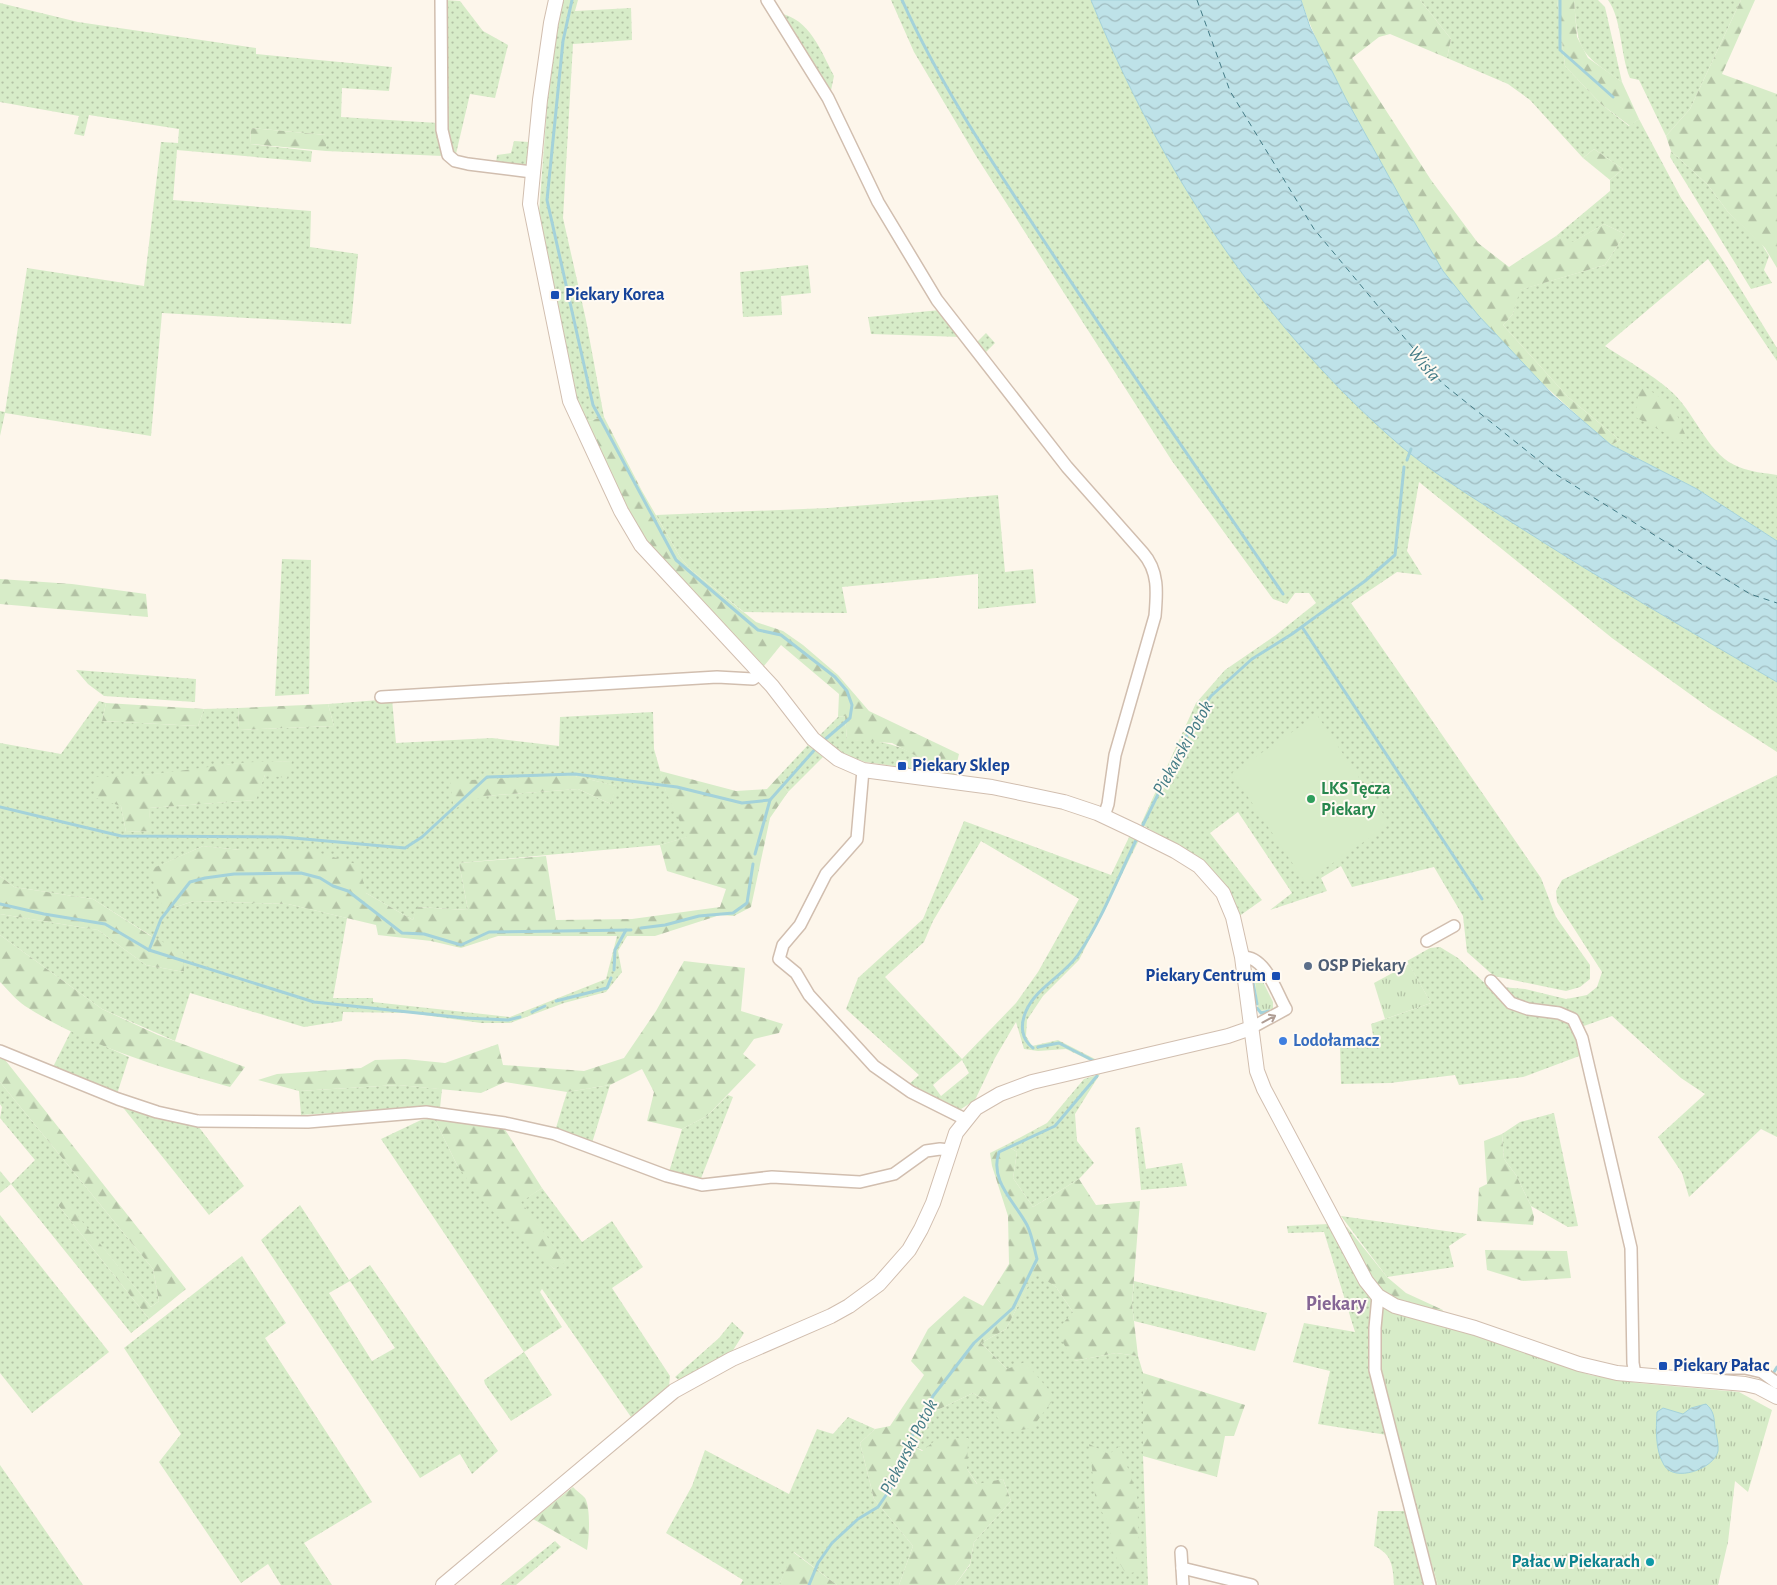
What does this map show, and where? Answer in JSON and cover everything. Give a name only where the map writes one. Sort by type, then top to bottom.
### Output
[{"type":"street","points":[[441,0],[442,130],[448,155],[455,161],[468,164],[532,172]]},
{"type":"street","points":[[556,0],[543,78],[530,204],[564,379],[570,401],[621,511],[642,545],[761,673],[814,739],[828,752],[850,765],[863,770],[1015,791],[1064,802],[1104,816],[1190,860],[1214,881],[1229,907],[1242,957],[1257,1071],[1270,1102],[1366,1281],[1378,1296],[1395,1306],[1475,1328],[1579,1364],[1617,1373],[1746,1384],[1776,1391]]},
{"type":"street","points":[[767,0],[828,98],[878,202],[941,305],[988,362],[1067,467],[1148,558],[1152,566],[1157,592],[1155,616],[1116,748],[1108,804],[1104,816]]},
{"type":"street","points":[[380,697],[717,677],[753,679],[761,673]]},
{"type":"street","points":[[863,770],[861,820],[857,839],[826,874],[800,925],[783,945],[779,959],[796,973],[809,995],[874,1066],[911,1092],[965,1119]]},
{"type":"street","points":[[1427,941],[1454,926]]},
{"type":"street","points":[[442,1585],[674,1391],[732,1359],[831,1316],[849,1306],[879,1284],[909,1250],[921,1229],[933,1203],[949,1150],[965,1119],[976,1108],[1000,1094],[1032,1082],[1228,1036],[1251,1028],[1286,1009],[1259,963],[1250,958],[1242,957]]},
{"type":"street","points":[[1491,981],[1511,1003],[1528,1010],[1559,1013],[1574,1020],[1582,1038],[1631,1248],[1633,1363],[1635,1374]]},
{"type":"street","points":[[0,1051],[118,1099],[157,1112],[198,1121],[308,1122],[426,1112],[505,1123],[555,1134],[667,1176],[702,1185],[772,1177],[860,1182],[894,1174],[926,1151],[949,1150]]},
{"type":"street","points":[[1378,1296],[1374,1328],[1375,1370],[1430,1585]]},
{"type":"street","points":[[1181,1552],[1183,1585]]},
{"type":"street","points":[[1182,1568],[1252,1585]]},
{"type":"green space","points":[[444,0],[460,1],[483,31],[508,45],[495,98],[470,94],[455,158],[446,131]]},
{"type":"green space","points":[[561,0],[578,0],[575,11],[631,8],[632,40],[573,44],[563,218],[586,320],[604,417],[584,422],[573,395],[551,290],[539,213],[552,39]]},
{"type":"green space","points":[[891,0],[1091,0],[1117,61],[1147,120],[1179,178],[1214,233],[1252,287],[1338,387],[1401,446],[1449,482],[1613,585],[1777,682],[1777,752],[1712,710],[1612,638],[1419,482],[1407,551],[1422,575],[1397,572],[1351,603],[1541,878],[1556,917],[1590,965],[1590,979],[1580,987],[1566,991],[1494,976],[1467,952],[1463,916],[1434,867],[1352,887],[1341,866],[1321,878],[1327,891],[1270,910],[1292,893],[1238,812],[1210,833],[1262,900],[1238,917],[1231,899],[1211,871],[1187,851],[1141,824],[1196,703],[1225,670],[1276,635],[1316,603],[1309,593],[1295,593],[1287,604],[1273,599],[1172,461],[976,156],[914,52]]},
{"type":"green space","points":[[1301,0],[1420,0],[1451,39],[1447,58],[1390,34],[1379,37],[1352,58],[1431,180],[1478,243],[1509,267],[1556,236],[1573,242],[1604,224],[1625,234],[1605,265],[1520,290],[1513,314],[1503,325],[1568,397],[1620,440],[1611,445],[1522,363],[1480,318],[1443,271],[1414,224],[1341,91],[1315,37]]},
{"type":"green space","points":[[1420,0],[1557,0],[1565,66],[1601,104],[1629,126],[1639,119],[1681,198],[1724,262],[1777,348],[1777,361],[1708,259],[1605,346],[1651,375],[1674,394],[1711,445],[1729,462],[1748,470],[1777,475],[1777,541],[1697,489],[1611,445],[1620,440],[1568,397],[1503,325],[1513,314],[1519,290],[1605,265],[1625,234],[1604,224],[1572,243],[1556,236],[1610,191],[1610,180],[1623,169],[1594,149],[1583,158],[1530,100],[1508,84],[1447,58],[1451,39]]},
{"type":"green space","points":[[1557,0],[1574,0],[1577,37],[1588,58],[1622,82],[1639,119],[1630,126],[1601,104],[1565,66]]},
{"type":"green space","points":[[1574,0],[1598,0],[1605,7],[1622,82],[1597,64],[1583,49],[1577,31]]},
{"type":"green space","points":[[1608,0],[1741,0],[1690,109],[1666,136],[1639,80],[1630,78],[1616,17]]},
{"type":"green space","points":[[1741,0],[1755,0],[1722,74],[1777,94],[1777,268],[1765,248],[1728,212],[1708,185],[1671,151],[1666,136],[1690,109]]},
{"type":"green space","points":[[0,3],[78,22],[256,48],[256,54],[392,67],[389,91],[342,88],[341,117],[438,123],[443,156],[326,151],[326,135],[251,128],[250,144],[312,151],[311,162],[177,150],[173,200],[311,211],[310,247],[358,254],[351,324],[162,313],[151,436],[5,413],[0,436],[0,411],[5,412],[27,268],[144,286],[161,142],[178,143],[179,129],[89,115],[84,136],[74,134],[79,116],[0,102]]},
{"type":"green space","points":[[779,13],[790,16],[799,22],[813,37],[834,76],[830,95]]},
{"type":"green space","points":[[251,128],[326,135],[326,151],[250,144]]},
{"type":"green space","points":[[514,141],[529,142],[526,168],[496,163],[497,155],[511,153]]},
{"type":"green space","points":[[1594,149],[1623,169],[1610,180],[1583,158]]},
{"type":"green space","points":[[1671,151],[1708,185],[1728,212],[1761,243],[1769,256],[1764,270],[1772,283],[1751,289],[1670,157]]},
{"type":"green space","points":[[808,265],[811,293],[781,296],[782,315],[743,317],[740,272]]},
{"type":"green space","points":[[940,310],[962,337],[871,334],[868,317]]},
{"type":"green space","points":[[986,333],[995,343],[985,353],[977,342]]},
{"type":"green space","points":[[1640,383],[1674,408],[1690,446],[1635,417]]},
{"type":"green space","points":[[604,417],[642,491],[680,557],[691,570],[756,622],[783,631],[803,645],[838,675],[869,711],[959,754],[954,775],[937,772],[924,760],[892,743],[847,740],[845,716],[838,717],[839,694],[781,645],[764,666],[644,539],[603,466],[584,422]]},
{"type":"green space","points":[[998,495],[1005,572],[1033,569],[1036,603],[978,609],[978,574],[842,587],[847,613],[744,612],[691,570],[680,557],[656,515],[828,508]]},
{"type":"green space","points":[[282,559],[311,560],[309,694],[275,696]]},
{"type":"green space","points":[[0,579],[72,584],[146,594],[148,617],[0,604]]},
{"type":"green space","points":[[76,670],[196,679],[195,702],[104,696],[88,684]]},
{"type":"green space","points":[[392,699],[396,743],[492,738],[559,746],[560,717],[653,712],[654,749],[666,791],[688,837],[660,845],[459,863],[468,910],[417,907],[413,920],[366,893],[241,850],[203,846],[150,870],[164,908],[173,908],[194,901],[288,904],[347,918],[333,998],[373,998],[373,1002],[510,1017],[606,979],[617,936],[627,936],[618,951],[622,972],[606,992],[564,1003],[510,1023],[481,1023],[410,1013],[343,1012],[342,1021],[304,1027],[190,993],[175,1041],[102,1009],[0,935],[0,914],[98,930],[146,965],[184,972],[156,939],[93,899],[14,887],[0,876],[0,743],[61,754],[99,701],[106,703],[102,721],[198,726],[204,709],[238,708],[239,730],[334,726],[328,704]],"holes":[[[292,761],[265,775],[255,800],[149,808],[150,831],[126,832],[121,806],[95,777],[123,777],[197,770],[232,764]],[[571,775],[616,786],[611,804],[578,789],[484,796]]]},
{"type":"green space","points":[[106,703],[204,709],[198,726],[102,721]]},
{"type":"green space","points":[[328,704],[334,726],[239,730],[238,708]]},
{"type":"green space","name":"LKS Tęcza Piekary","points":[[1317,715],[1390,824],[1305,882],[1232,773]]},
{"type":"green space","points":[[845,716],[847,740],[873,741],[895,746],[916,756],[937,772],[865,762],[846,755],[819,736],[838,717]]},
{"type":"green space","points":[[808,745],[823,757],[788,792],[778,777]]},
{"type":"green space","points":[[292,761],[287,778],[265,775],[256,800],[149,808],[151,831],[126,832],[121,806],[96,798],[94,777],[180,771],[246,762]]},
{"type":"green space","points":[[660,771],[736,791],[767,789],[778,777],[788,792],[770,818],[751,907],[734,916],[720,915],[655,936],[498,936],[461,948],[431,941],[378,935],[376,925],[288,904],[194,901],[173,908],[163,908],[149,870],[203,846],[241,850],[310,850],[359,865],[366,893],[413,920],[416,907],[468,910],[459,863],[546,856],[556,920],[632,919],[720,907],[726,889],[667,871],[660,845],[687,837],[666,792]]},
{"type":"green space","points":[[571,775],[617,786],[611,804],[578,789],[484,796],[454,809],[450,781]]},
{"type":"green space","points":[[1777,775],[1777,1137],[1761,1129],[1689,1197],[1682,1173],[1658,1137],[1705,1094],[1681,1078],[1612,1016],[1581,1027],[1510,999],[1501,987],[1525,989],[1566,999],[1587,995],[1597,987],[1602,972],[1557,902],[1556,891],[1562,880]]},
{"type":"green space","points":[[964,821],[1111,875],[1130,835],[1140,838],[1079,960],[1043,996],[1027,1020],[1026,1036],[1032,1046],[1058,1040],[1097,1060],[1093,1062],[1066,1049],[1038,1051],[1024,1049],[1016,1022],[995,1058],[975,1100],[958,1111],[907,1086],[919,1075],[846,1009],[858,978],[923,919]],"holes":[[[981,841],[1079,899],[1038,972],[1016,1003],[962,1059],[885,977],[924,942],[933,921]],[[962,1060],[969,1073],[941,1096],[933,1085]]]},
{"type":"green space","points":[[0,876],[14,887],[93,899],[149,935],[183,952],[184,972],[146,965],[98,930],[0,914]]},
{"type":"green space","points":[[0,935],[102,1009],[158,1035],[245,1067],[230,1087],[177,1072],[125,1054],[74,1033],[49,1020],[22,1004],[0,982]]},
{"type":"green space","points":[[1440,947],[1458,958],[1508,1005],[1562,1017],[1573,1029],[1582,1055],[1523,1077],[1459,1085],[1455,1075],[1390,1083],[1341,1084],[1340,1043],[1374,1040],[1371,1024],[1431,1003],[1407,961],[1430,948]]},
{"type":"green space","points":[[684,961],[745,968],[741,1011],[783,1024],[779,1033],[754,1039],[743,1054],[756,1065],[707,1116],[682,1129],[647,1121],[654,1092],[642,1069],[610,1085],[567,1092],[505,1082],[481,1093],[398,1085],[299,1091],[258,1080],[277,1074],[361,1068],[375,1060],[405,1059],[445,1063],[498,1044],[503,1065],[584,1071],[624,1058],[656,1011]]},
{"type":"green space","points":[[1409,964],[1431,1003],[1385,1019],[1374,983]]},
{"type":"green space","points":[[1258,972],[1273,1002],[1273,1009],[1260,1011],[1258,1007],[1254,973]]},
{"type":"green space","points":[[71,1031],[129,1057],[117,1094],[53,1067]]},
{"type":"green space","points":[[2,1056],[186,1289],[149,1319],[58,1205],[64,1199],[151,1307],[159,1301],[153,1269],[0,1082],[0,1059]]},
{"type":"green space","points":[[1100,1074],[1075,1114],[1077,1141],[1094,1163],[1079,1179],[1033,1207],[1013,1178],[1017,1152],[1006,1145],[1047,1123],[1084,1079]]},
{"type":"green space","points":[[0,1082],[153,1269],[159,1301],[151,1307],[64,1200],[58,1205],[149,1319],[131,1333],[11,1184],[35,1160],[0,1118],[2,1107],[0,1104]]},
{"type":"green space","points":[[398,1085],[442,1089],[440,1108],[408,1108],[301,1115],[299,1091]]},
{"type":"green space","points":[[610,1085],[592,1143],[555,1131],[567,1092]]},
{"type":"green space","points":[[728,1095],[733,1097],[700,1181],[669,1172],[682,1129],[707,1116]]},
{"type":"green space","points":[[121,1105],[198,1126],[244,1186],[209,1215]]},
{"type":"green space","points":[[1554,1113],[1578,1226],[1568,1227],[1531,1206],[1516,1175],[1504,1159],[1502,1134],[1520,1122]]},
{"type":"green space","points":[[434,1118],[457,1165],[554,1269],[565,1261],[520,1202],[542,1188],[582,1242],[612,1221],[643,1267],[612,1288],[670,1376],[669,1387],[631,1417],[542,1289],[540,1292],[562,1327],[524,1352],[381,1139],[421,1120]]},
{"type":"green space","points":[[434,1118],[504,1128],[542,1188],[521,1202],[566,1262],[554,1269],[486,1205],[457,1165]]},
{"type":"green space","points":[[1140,1127],[1146,1169],[1182,1163],[1187,1186],[1141,1190],[1135,1128]]},
{"type":"green space","points":[[1502,1134],[1504,1159],[1516,1175],[1531,1206],[1534,1217],[1533,1225],[1477,1221],[1479,1188],[1487,1184],[1484,1141]]},
{"type":"green space","points":[[1006,1145],[1017,1152],[1013,1178],[1033,1207],[1079,1179],[1096,1205],[1140,1201],[1132,1304],[1138,1356],[1116,1353],[1074,1361],[1056,1331],[1073,1312],[1056,1287],[1035,1273],[1006,1329],[981,1343],[1007,1369],[1025,1362],[1055,1397],[1032,1428],[1005,1433],[990,1403],[973,1393],[929,1414],[915,1447],[922,1451],[937,1439],[968,1438],[967,1469],[977,1484],[1003,1479],[1011,1501],[974,1542],[970,1564],[955,1585],[899,1585],[913,1546],[874,1499],[860,1443],[875,1429],[890,1426],[924,1375],[911,1361],[928,1329],[964,1296],[983,1306],[1009,1264],[1008,1216],[992,1166],[990,1153]]},
{"type":"green space","points":[[0,1171],[11,1184],[0,1193]]},
{"type":"green space","points":[[300,1205],[349,1280],[370,1265],[498,1451],[472,1474],[460,1454],[420,1478],[261,1240]],"holes":[[[350,1281],[395,1348],[372,1361],[329,1293]]]},
{"type":"green space","points":[[0,1215],[109,1352],[32,1413],[0,1373]]},
{"type":"green space","points":[[1341,1216],[1467,1234],[1449,1246],[1454,1267],[1387,1277]]},
{"type":"green space","points":[[1329,1224],[1372,1298],[1387,1435],[1318,1424],[1330,1371],[1293,1362],[1304,1323],[1355,1332],[1324,1232],[1288,1233],[1287,1226]]},
{"type":"green space","points":[[1347,1227],[1387,1277],[1406,1293],[1443,1310],[1441,1313],[1403,1303],[1392,1298],[1383,1290],[1361,1260],[1344,1228]]},
{"type":"green space","points":[[1485,1250],[1567,1251],[1571,1278],[1523,1281],[1487,1270]]},
{"type":"green space","points":[[242,1256],[286,1323],[265,1338],[372,1502],[304,1543],[332,1585],[281,1585],[268,1564],[241,1583],[159,1462],[181,1434],[124,1348]]},
{"type":"green space","points":[[1035,1272],[1056,1287],[1073,1312],[1074,1361],[1116,1353],[1138,1356],[1143,1373],[1143,1456],[1148,1585],[955,1585],[970,1565],[974,1542],[1011,1501],[1003,1479],[978,1485],[967,1469],[915,1447],[929,1414],[973,1393],[990,1403],[1007,1369],[981,1343],[1006,1329]]},
{"type":"green space","points":[[1134,1281],[1267,1313],[1255,1351],[1134,1321],[1132,1304]]},
{"type":"green space","points":[[1381,1303],[1590,1375],[1638,1383],[1739,1392],[1772,1410],[1748,1492],[1735,1481],[1728,1542],[1718,1585],[1438,1585],[1414,1505],[1379,1370]]},
{"type":"green space","points":[[732,1322],[744,1333],[730,1355],[680,1381],[675,1377],[719,1338]]},
{"type":"green space","points":[[524,1352],[552,1395],[511,1421],[484,1380]]},
{"type":"green space","points":[[1143,1373],[1245,1405],[1234,1436],[1225,1436],[1217,1477],[1143,1456]]},
{"type":"green space","points":[[848,1417],[875,1429],[860,1443],[874,1499],[913,1546],[899,1585],[837,1585],[794,1552],[779,1585],[740,1585],[743,1580],[666,1533],[692,1486],[705,1450],[789,1494],[817,1429],[833,1434]]},
{"type":"green space","points":[[1089,1444],[1109,1454],[1120,1446],[1137,1494],[1140,1571],[1126,1574],[1110,1547],[1111,1526],[1096,1503]]},
{"type":"green space","points":[[0,1465],[83,1585],[0,1585]]},
{"type":"green space","points":[[573,1487],[585,1498],[587,1503],[589,1524],[587,1550],[533,1519]]},
{"type":"green space","points":[[1378,1511],[1415,1511],[1438,1585],[1394,1585],[1393,1572],[1388,1557],[1374,1546]]},
{"type":"green space","points":[[555,1541],[561,1547],[516,1585],[500,1585]]},
{"type":"green space","points":[[793,1552],[837,1585],[779,1585]]},
{"type":"water","name":"Wisła","points":[[1091,0],[1301,0],[1310,27],[1346,99],[1409,213],[1443,271],[1478,315],[1553,395],[1611,445],[1697,489],[1777,541],[1777,682],[1613,585],[1449,482],[1401,446],[1338,387],[1252,287],[1214,233],[1179,178],[1147,120],[1117,61]]},
{"type":"water","points":[[1706,1404],[1711,1409],[1714,1417],[1718,1442],[1718,1451],[1715,1458],[1693,1472],[1676,1473],[1669,1470],[1664,1465],[1659,1453],[1656,1432],[1657,1412],[1663,1408],[1683,1414],[1691,1408]]},
{"type":"waterway","points":[[572,0],[563,41],[547,200],[593,405],[676,560],[758,630],[781,635],[835,677],[847,691],[852,705],[850,718],[822,742]]},
{"type":"waterway","points":[[902,0],[934,65],[990,158],[1108,337],[1283,594]]},
{"type":"waterway","points":[[1560,0],[1560,50],[1613,97]]},
{"type":"waterway","name":"Piekarski Potok","points":[[1407,460],[1411,449]]},
{"type":"waterway","name":"Piekarski Potok","points":[[1140,831],[1195,719],[1211,696],[1252,659],[1292,634],[1365,581],[1395,555],[1404,467]]},
{"type":"waterway","points":[[1302,627],[1482,899]]},
{"type":"waterway","points":[[755,854],[770,800],[817,747]]},
{"type":"waterway","points":[[0,807],[121,836],[282,837],[405,848],[422,837],[487,777],[575,774],[677,787],[742,803],[770,800]]},
{"type":"waterway","name":"Piekarski Potok","points":[[1033,1048],[1026,1040],[1022,1026],[1026,1011],[1043,988],[1072,962],[1087,941],[1103,912],[1138,836]]},
{"type":"waterway","points":[[641,928],[665,925],[699,916],[733,913],[747,903],[753,864]]},
{"type":"waterway","points":[[149,950],[161,919],[190,882],[234,874],[301,873],[320,878],[333,886],[348,891],[402,933],[424,934],[461,945],[489,932],[631,930]]},
{"type":"waterway","points":[[0,904],[44,914],[105,924],[149,950],[314,1002],[465,1018],[508,1020],[520,1017]]},
{"type":"waterway","points":[[614,970],[615,950],[626,930]]},
{"type":"waterway","points":[[1252,977],[1257,1004]]},
{"type":"waterway","points":[[556,1001],[607,988],[611,978]]},
{"type":"waterway","points":[[532,1012],[545,1006]]},
{"type":"waterway","points":[[1257,1008],[1261,1013],[1269,1011]]},
{"type":"waterway","name":"Piekarski Potok","points":[[1038,1047],[1059,1043],[1094,1061]]},
{"type":"waterway","name":"Piekarski Potok","points":[[809,1585],[818,1563],[832,1543],[858,1519],[878,1507],[895,1482],[913,1434],[933,1396],[974,1343],[1013,1308],[1037,1259],[1027,1225],[1000,1182],[997,1172],[999,1152],[1055,1126],[1097,1076]]},
{"type":"waterway","points":[[1774,1372],[1777,1367]]},
{"type":"ferry route","points":[[1197,0],[1230,91],[1314,229],[1442,383],[1557,475],[1750,594],[1777,603]]},
{"type":"place","name":"Piekary Korea","points":[[555,295]]},
{"type":"place","name":"Piekary Sklep","points":[[902,766]]},
{"type":"place","name":"LKS Tęcza Piekary","points":[[1311,799]]},
{"type":"place","name":"OSP Piekary","points":[[1308,966]]},
{"type":"place","name":"Piekary Centrum","points":[[1276,976]]},
{"type":"place","name":"Lodołamacz","points":[[1283,1041]]},
{"type":"place","name":"Piekary Pałac","points":[[1663,1366]]},
{"type":"place","name":"Pałac w Piekarach","points":[[1650,1562]]},
{"type":"district","name":"Piekary","points":[[1336,1304]]}]
